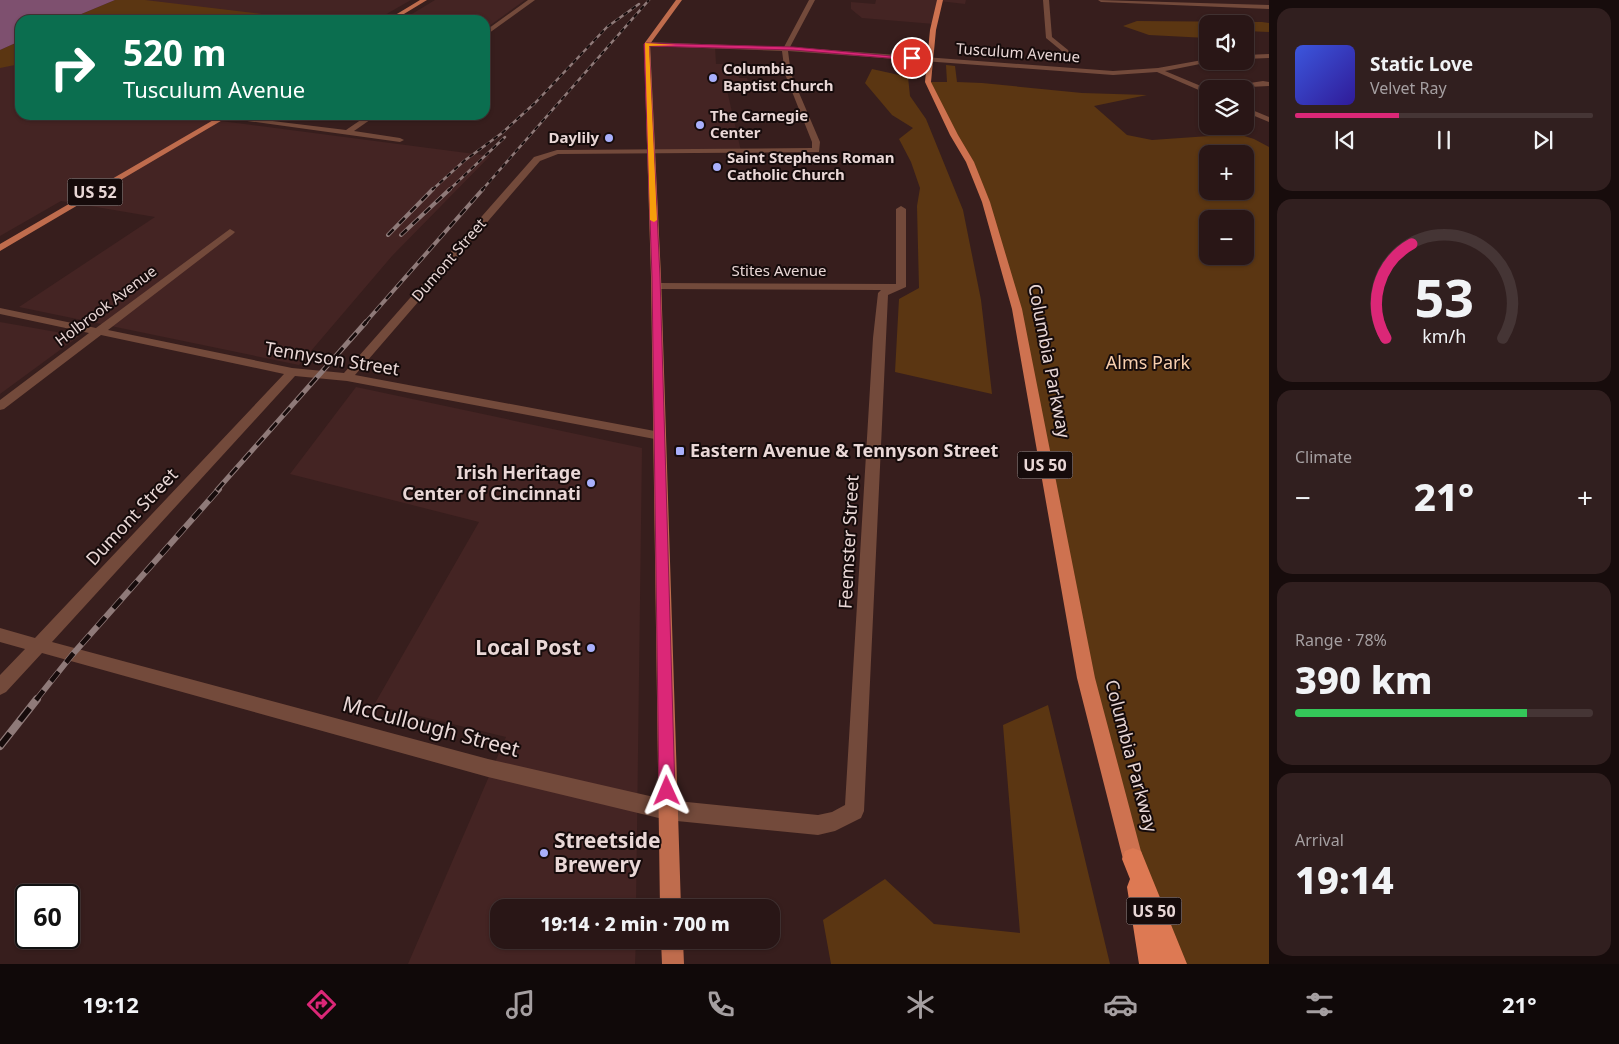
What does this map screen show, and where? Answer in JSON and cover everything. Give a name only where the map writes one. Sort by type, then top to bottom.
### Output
[{"type":"highway","name":"Columbia Parkway","points":[[940,0],[933,30],[928,82],[954,135],[970,162],[986,202],[1017,309],[1086,678],[1133,859],[1151,964]]},
{"type":"highway","name":"Columbia Parkway","points":[[1133,859],[1175,964]]},
{"type":"main road","points":[[398,15],[424,0]]},
{"type":"main road","points":[[671,899],[667,810],[656,286],[647,44],[679,0]]},
{"type":"main road","name":"US 52","points":[[0,248],[218,120]]},
{"type":"main road","points":[[672,949],[672,964]]},
{"type":"street","points":[[490,30],[532,0]]},
{"type":"street","points":[[651,151],[816,150],[816,142],[788,74],[785,49],[812,0]]},
{"type":"street","points":[[1046,0],[1050,38],[1066,51],[1070,59]]},
{"type":"street","points":[[1101,0],[1269,6]]},
{"type":"street","name":"Tusculum Avenue","points":[[647,44],[785,49],[1113,73],[1158,70],[1199,63]]},
{"type":"street","points":[[1254,57],[1269,56]]},
{"type":"street","points":[[1158,70],[1199,88]]},
{"type":"street","points":[[1254,84],[1269,84]]},
{"type":"street","points":[[1254,113],[1269,120]]},
{"type":"street","points":[[262,120],[400,140]]},
{"type":"street","points":[[348,132],[366,120]]},
{"type":"street","name":"Dumont Street","points":[[347,377],[537,159],[557,152],[651,151]]},
{"type":"street","points":[[901,209],[901,287]]},
{"type":"street","name":"Holbrook Avenue","points":[[0,406],[230,232]]},
{"type":"street","name":"Stites Avenue","points":[[656,286],[901,287]]},
{"type":"street","name":"Feemster Street","points":[[854,811],[879,338],[883,294],[901,287]]},
{"type":"street","name":"Tennyson Street","points":[[0,311],[292,372],[347,377],[660,436]]},
{"type":"street","name":"Dumont Street","points":[[0,687],[292,372]]},
{"type":"street","name":"McCullough Street","points":[[0,635],[488,768],[667,810],[818,825],[835,821],[854,811]]},
{"type":"shaded area","points":[[0,0],[115,0],[79,15],[15,15],[15,43],[0,50]]},
{"type":"shaded area","points":[[115,0],[411,0],[385,15],[79,15]]},
{"type":"shaded area","points":[[435,0],[525,0],[490,25],[490,15],[410,15]]},
{"type":"shaded area","points":[[876,0],[966,0],[965,4],[939,1],[934,24],[862,18],[851,9],[851,2],[875,4]]},
{"type":"shaded area","points":[[15,43],[15,120],[213,120],[490,156],[392,256],[299,365],[19,307],[155,217],[61,201],[0,236],[0,50]]},
{"type":"shaded area","points":[[647,44],[715,46],[716,64],[726,64],[729,75],[747,78],[749,85],[726,86],[741,151],[651,151]]},
{"type":"shaded area","points":[[0,322],[79,336],[0,394]]},
{"type":"shaded area","points":[[356,387],[642,448],[636,899],[490,899],[490,949],[636,949],[635,964],[408,964],[506,737],[374,705],[479,522],[290,474]]},
{"type":"green space","points":[[115,0],[145,0],[270,15],[79,15]]},
{"type":"green space","points":[[1137,21],[1199,21],[1199,38],[1149,35],[1123,26]]},
{"type":"green space","points":[[1254,22],[1269,23],[1269,32],[1254,31]]},
{"type":"green space","points":[[15,43],[15,65],[0,68],[0,50]]},
{"type":"green space","name":"Alms Park","points":[[946,65],[955,66],[957,82],[1082,93],[1147,95],[1094,106],[1127,135],[1152,140],[1241,135],[1269,147],[1269,964],[1175,964],[1133,859],[1024,354],[986,202],[928,82],[947,82]]},
{"type":"green space","points":[[872,69],[908,77],[910,96],[926,119],[963,210],[981,300],[992,394],[895,372],[899,299],[919,288],[917,206],[920,188],[911,162],[899,139],[913,128],[892,115],[865,83]]},
{"type":"green space","points":[[1048,705],[1110,964],[831,964],[823,920],[885,879],[934,924],[1020,933],[1003,725]]},
{"type":"railway","points":[[482,190],[649,0]]},
{"type":"railway","points":[[432,190],[464,161],[502,133],[535,103],[607,27],[639,4]]},
{"type":"railway","points":[[449,190],[505,137]]},
{"type":"railway","points":[[401,235],[450,189]]},
{"type":"railway","points":[[365,323],[483,189]]},
{"type":"railway","points":[[388,235],[432,190]]},
{"type":"railway","points":[[217,490],[366,322]]},
{"type":"railway","points":[[36,700],[72,655],[219,489]]},
{"type":"railway","points":[[0,746],[37,699]]},
{"type":"slow traffic","points":[[654,220],[647,44],[674,45]]},
{"type":"place","name":"Columbia Baptist Church","points":[[713,78]]},
{"type":"place","name":"The Carnegie Center","points":[[700,125]]},
{"type":"place","name":"Daylily","points":[[609,138]]},
{"type":"place","name":"Saint Stephens Roman Catholic Church","points":[[717,167]]},
{"type":"place","name":"Eastern Avenue & Tennyson Street","points":[[680,451]]},
{"type":"place","name":"Irish Heritage Center of Cincinnati","points":[[591,483]]},
{"type":"place","name":"Local Post","points":[[591,648]]},
{"type":"place","name":"Streetside Brewery","points":[[544,853]]},
{"type":"route","points":[[667,791],[656,277],[647,44],[793,49],[912,58]]}]
